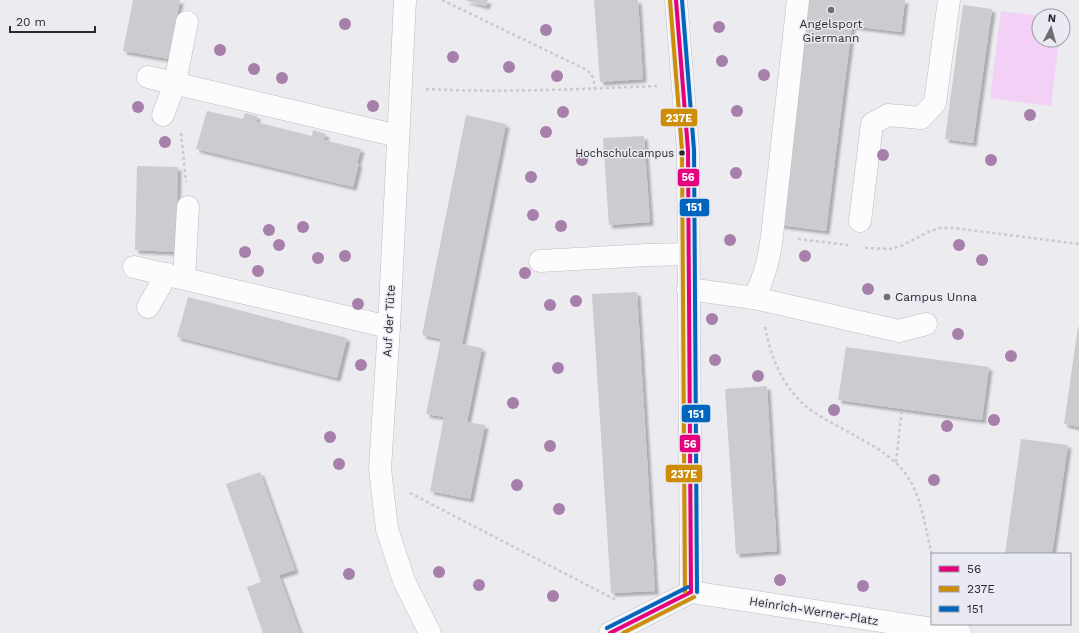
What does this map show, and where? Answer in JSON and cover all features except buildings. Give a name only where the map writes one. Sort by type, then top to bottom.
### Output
[{"type":"street","name":"Auf der Tüte","points":[[405,0],[389,327],[380,469],[387,529],[404,581],[430,633]]},
{"type":"street","points":[[610,633],[691,592],[688,150],[676,0]]},
{"type":"street","points":[[762,299],[772,236],[798,0]]},
{"type":"street","points":[[860,221],[872,124],[888,115],[921,118],[935,103],[949,0]]},
{"type":"street","points":[[169,100],[187,22]]},
{"type":"street","points":[[148,77],[169,100],[398,136]]},
{"type":"street","points":[[148,307],[175,276],[188,207]]},
{"type":"street","points":[[540,261],[648,254],[688,254]]},
{"type":"street","points":[[134,267],[389,327]]},
{"type":"street","points":[[688,289],[762,299],[899,331],[926,324]]},
{"type":"street","name":"Heinrich-Werner-Platz","points":[[691,592],[960,633]]},
{"type":"path","points":[[442,0],[587,70],[593,77],[595,88]]},
{"type":"path","points":[[400,88],[470,91],[683,84]]},
{"type":"path","points":[[169,100],[178,110],[188,207]]},
{"type":"path","points":[[861,247],[890,249],[901,246],[928,232],[940,228],[954,228],[1079,244]]},
{"type":"path","points":[[772,236],[853,246]]},
{"type":"path","points":[[762,299],[768,341],[774,362],[783,379],[794,394],[808,408],[872,445],[896,462],[909,479],[917,495],[932,553]]},
{"type":"path","points":[[896,462],[902,408]]},
{"type":"path","points":[[381,478],[645,615]]},
{"type":"shaded area","points":[[1001,11],[1031,15],[1031,48],[1058,48],[1051,106],[990,98]]},
{"type":"transit line","name":"237E","points":[[670,0],[682,150],[685,592]]},
{"type":"transit line","name":"56","points":[[676,0],[688,150],[691,592]]},
{"type":"transit line","name":"151","points":[[682,0],[694,150],[697,592]]},
{"type":"transit line","name":"151","points":[[607,628],[688,587]]},
{"type":"transit line","name":"56","points":[[610,633],[691,592]]},
{"type":"transit line","name":"237E","points":[[623,633],[694,597]]},
{"type":"place","name":"Angelsport Giermann","points":[[831,10]]},
{"type":"place","name":"Hochschulcampus","points":[[682,153]]},
{"type":"place","name":"Campus Unna","points":[[887,297]]}]
